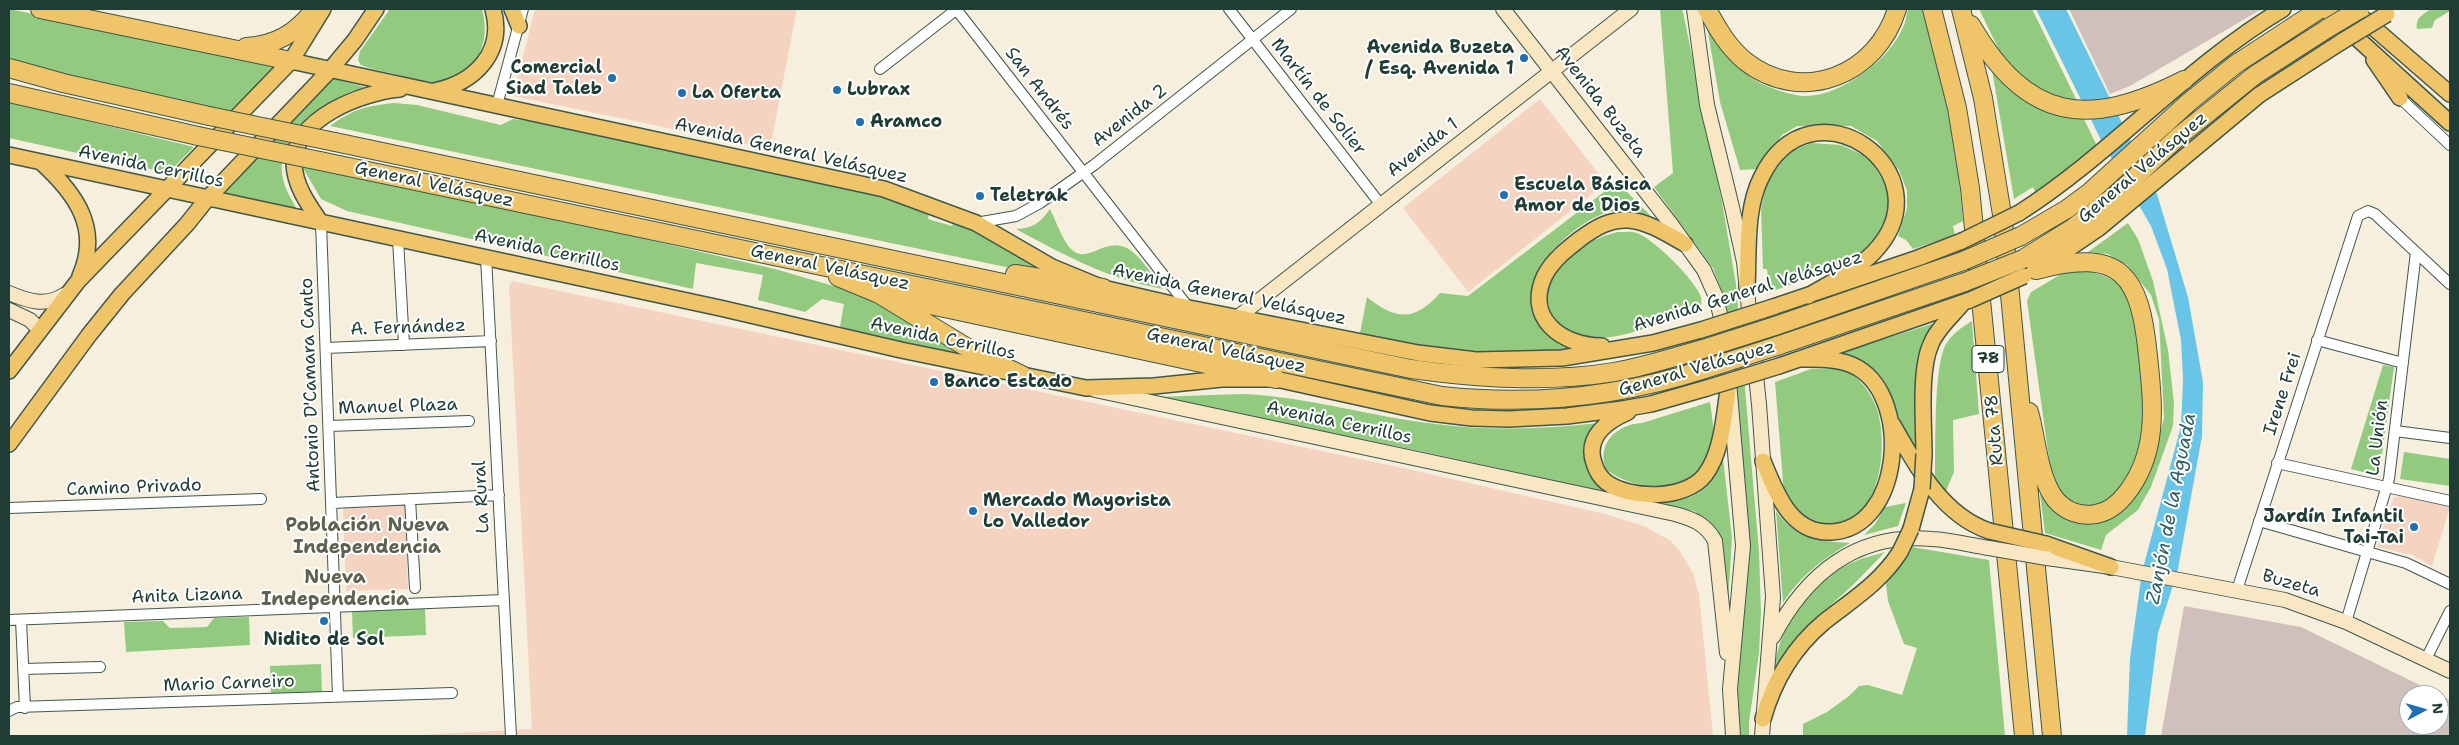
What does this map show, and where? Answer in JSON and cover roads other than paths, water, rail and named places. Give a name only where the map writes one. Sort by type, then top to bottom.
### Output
[{"type":"highway","points":[[40,9],[291,61]]},
{"type":"highway","points":[[226,47],[254,46],[282,39],[298,28],[315,9]]},
{"type":"highway","points":[[1707,9],[1726,41],[1746,62],[1772,76],[1799,82],[1836,76],[1858,65],[1880,44],[1897,9]]},
{"type":"highway","name":"Ruta 78","points":[[1932,9],[1957,108],[1970,188],[2024,736]]},
{"type":"highway","points":[[1962,9],[1991,57],[2020,88],[2045,102],[2083,111],[2121,106],[2155,94],[2184,80]]},
{"type":"highway","name":"Ruta 78","points":[[1962,9],[1983,98],[1997,175],[2007,258],[2052,736]]},
{"type":"highway","name":"General Velásquez","points":[[9,92],[198,136],[1442,396],[1504,401],[1575,398],[1650,385],[1777,346],[1965,282],[2028,268],[2073,228],[2119,202],[2155,158],[2255,75],[2360,9]]},
{"type":"highway","name":"General Velásquez","points":[[9,68],[63,83],[209,116],[1411,369],[1468,376],[1549,378],[1622,370],[1703,349],[1963,261],[2021,236],[2067,209],[2108,177],[2146,141],[2230,69],[2319,10]]},
{"type":"highway","points":[[876,256],[983,269],[1103,288]]},
{"type":"highway","points":[[2018,383],[2032,423],[2045,477],[2056,500],[2066,508],[2081,514],[2097,514],[2116,505],[2130,489],[2143,467],[2153,428],[2145,324],[2140,302],[2127,279],[2107,265],[2092,261],[2074,261],[2028,268]]},
{"type":"highway","points":[[803,262],[879,294],[976,353],[1022,375]]},
{"type":"highway","points":[[879,294],[1276,379]]},
{"type":"main road","points":[[9,371],[64,295],[291,61],[323,9]]},
{"type":"main road","points":[[9,444],[105,314],[207,199],[330,70],[355,40],[376,9]]},
{"type":"main road","points":[[430,92],[460,83],[483,65],[495,41],[496,26],[493,9]]},
{"type":"main road","points":[[512,9],[519,26]]},
{"type":"main road","name":"Avenida Buzeta","points":[[1503,9],[1685,244],[1709,279],[1716,297],[1726,335],[1743,546],[1730,689]]},
{"type":"main road","name":"Avenida 1","points":[[1238,317],[1631,9]]},
{"type":"main road","points":[[1694,9],[1707,105],[1732,206],[1747,287],[1773,597],[1771,642],[1762,736]]},
{"type":"main road","name":"Avenida General Velásquez","points":[[291,61],[884,189],[976,223],[1052,267],[1103,288],[1189,308],[1418,353],[1476,360],[1562,358],[1653,343],[1701,330],[1808,296],[1962,241],[2019,213],[2060,186],[2184,80],[2244,33],[2283,9]]},
{"type":"main road","points":[[2352,9],[2450,94]]},
{"type":"main road","points":[[2319,10],[2364,44],[2450,124]]},
{"type":"main road","points":[[2119,202],[2160,178],[2259,95],[2341,42],[2392,12]]},
{"type":"main road","points":[[2364,44],[2387,82],[2400,98]]},
{"type":"main road","points":[[322,223],[301,191],[296,176],[294,156],[303,138],[330,112],[348,102],[369,94],[409,88]]},
{"type":"main road","points":[[1747,287],[1753,208],[1760,180],[1766,168],[1782,149],[1801,137],[1825,132],[1836,132],[1848,135],[1868,147],[1885,163],[1893,182],[1896,208],[1888,232],[1874,252],[1848,272],[1808,296]]},
{"type":"main road","name":"Avenida Cerrillos","points":[[9,155],[166,188],[207,199],[486,257],[901,350],[1675,514],[1695,520],[1711,534],[1717,550],[1730,689]]},
{"type":"main road","points":[[40,162],[70,192],[84,219],[87,250],[78,281]]},
{"type":"main road","points":[[1653,343],[1596,346],[1568,341],[1554,331],[1544,316],[1540,300],[1542,282],[1550,267],[1566,250],[1595,228],[1610,222],[1627,220],[1643,223],[1685,244]]},
{"type":"main road","points":[[1729,384],[1719,441],[1711,465],[1699,481],[1677,492],[1646,494],[1609,484],[1600,476],[1592,459],[1592,444],[1603,426],[1619,416],[1651,404],[1779,366],[1967,301],[2028,268]]},
{"type":"main road","points":[[9,293],[39,302],[52,301],[64,295]]},
{"type":"main road","points":[[1764,719],[1780,675],[1799,647],[1823,623],[1878,580],[1900,552],[1911,529],[1922,489],[1927,354],[1936,334],[1967,301]]},
{"type":"main road","points":[[9,310],[30,320],[39,329]]},
{"type":"main road","points":[[1799,359],[1834,361],[1858,368],[1879,390],[1891,422],[1909,453],[1946,504],[1963,520],[2046,551],[2111,567]]},
{"type":"main road","points":[[1086,388],[1154,386],[1222,379],[1276,379],[1406,408],[1472,418],[1529,419],[1567,416],[1651,404]]},
{"type":"main road","points":[[1763,461],[1777,494],[1795,519],[1810,529],[1818,531],[1846,530],[1869,516],[1884,490],[1891,463],[1891,422]]},
{"type":"main road","points":[[1771,642],[1787,612],[1809,584],[1832,565],[1859,550],[1883,541],[1933,538],[1989,548],[2046,551]]},
{"type":"main road","name":"Buzeta","points":[[2111,567],[2285,600],[2346,622],[2450,671]]},
{"type":"main road","points":[[1730,689],[1733,736]]},
{"type":"street","points":[[497,105],[523,9]]},
{"type":"street","points":[[880,69],[956,9]]},
{"type":"street","name":"San Andrés","points":[[956,9],[1189,308]]},
{"type":"street","name":"Martín de Solier","points":[[1228,9],[1381,204]]},
{"type":"street","name":"Avenida 2","points":[[976,223],[1027,211],[1084,173],[1291,9]]},
{"type":"street","points":[[2400,98],[2450,145]]},
{"type":"street","name":"Irene Frei","points":[[2237,590],[2356,219],[2364,212],[2375,214],[2416,252]]},
{"type":"street","name":"Antonio D'Camara Canto","points":[[322,223],[338,696]]},
{"type":"street","points":[[398,239],[404,345]]},
{"type":"street","points":[[2416,252],[2450,284]]},
{"type":"street","name":"La Unión","points":[[2346,622],[2388,488],[2416,252]]},
{"type":"street","name":"La Rural","points":[[486,257],[512,736]]},
{"type":"street","points":[[2317,340],[2403,363]]},
{"type":"street","name":"A. Fernández","points":[[326,348],[490,341]]},
{"type":"street","name":"Manuel Plaza","points":[[329,426],[469,421]]},
{"type":"street","points":[[2395,431],[2450,438]]},
{"type":"street","points":[[2277,463],[2450,501]]},
{"type":"street","points":[[332,503],[498,495]]},
{"type":"street","name":"Camino Privado","points":[[9,508],[260,499]]},
{"type":"street","points":[[410,499],[415,588]]},
{"type":"street","points":[[2258,521],[2406,563],[2450,584]]},
{"type":"street","name":"Anita Lizana","points":[[9,620],[504,600]]},
{"type":"street","points":[[2426,659],[2450,611]]},
{"type":"street","points":[[21,620],[25,708]]},
{"type":"street","points":[[23,669],[100,667]]},
{"type":"street","name":"Mario Carneiro","points":[[9,712],[12,708],[452,693]]},
{"type":"water","name":"Zanjón de la Aguada","points":[[2036,9],[2066,9],[2157,194],[2188,297],[2203,382],[2202,436],[2178,569],[2158,633],[2145,736],[2127,736],[2130,658],[2142,572],[2181,426],[2183,379],[2181,340],[2167,269],[2151,226],[2101,140]]},
{"type":"place","name":"Avenida Buzeta / Esq. Avenida 1","points":[[1524,58]]},
{"type":"place","name":"Comercial Siad Taleb","points":[[612,78]]},
{"type":"place","name":"Lubrax","points":[[837,90]]},
{"type":"place","name":"La Oferta","points":[[682,93]]},
{"type":"place","name":"Aramco","points":[[860,122]]},
{"type":"place","name":"Escuela Básica Amor de Dios","points":[[1504,195]]},
{"type":"place","name":"Teletrak","points":[[980,196]]},
{"type":"place","name":"Banco Estado","points":[[934,382]]},
{"type":"place","name":"Mercado Mayorista Lo Valledor","points":[[973,511]]},
{"type":"place","name":"Jardín Infantil Tai-Tai","points":[[2414,527]]},
{"type":"place","name":"Nidito de Sol","points":[[324,621]]},
{"type":"district","name":"Población Nueva Independencia","points":[[367,537]]},
{"type":"district","name":"Nueva Independencia","points":[[335,589]]}]
